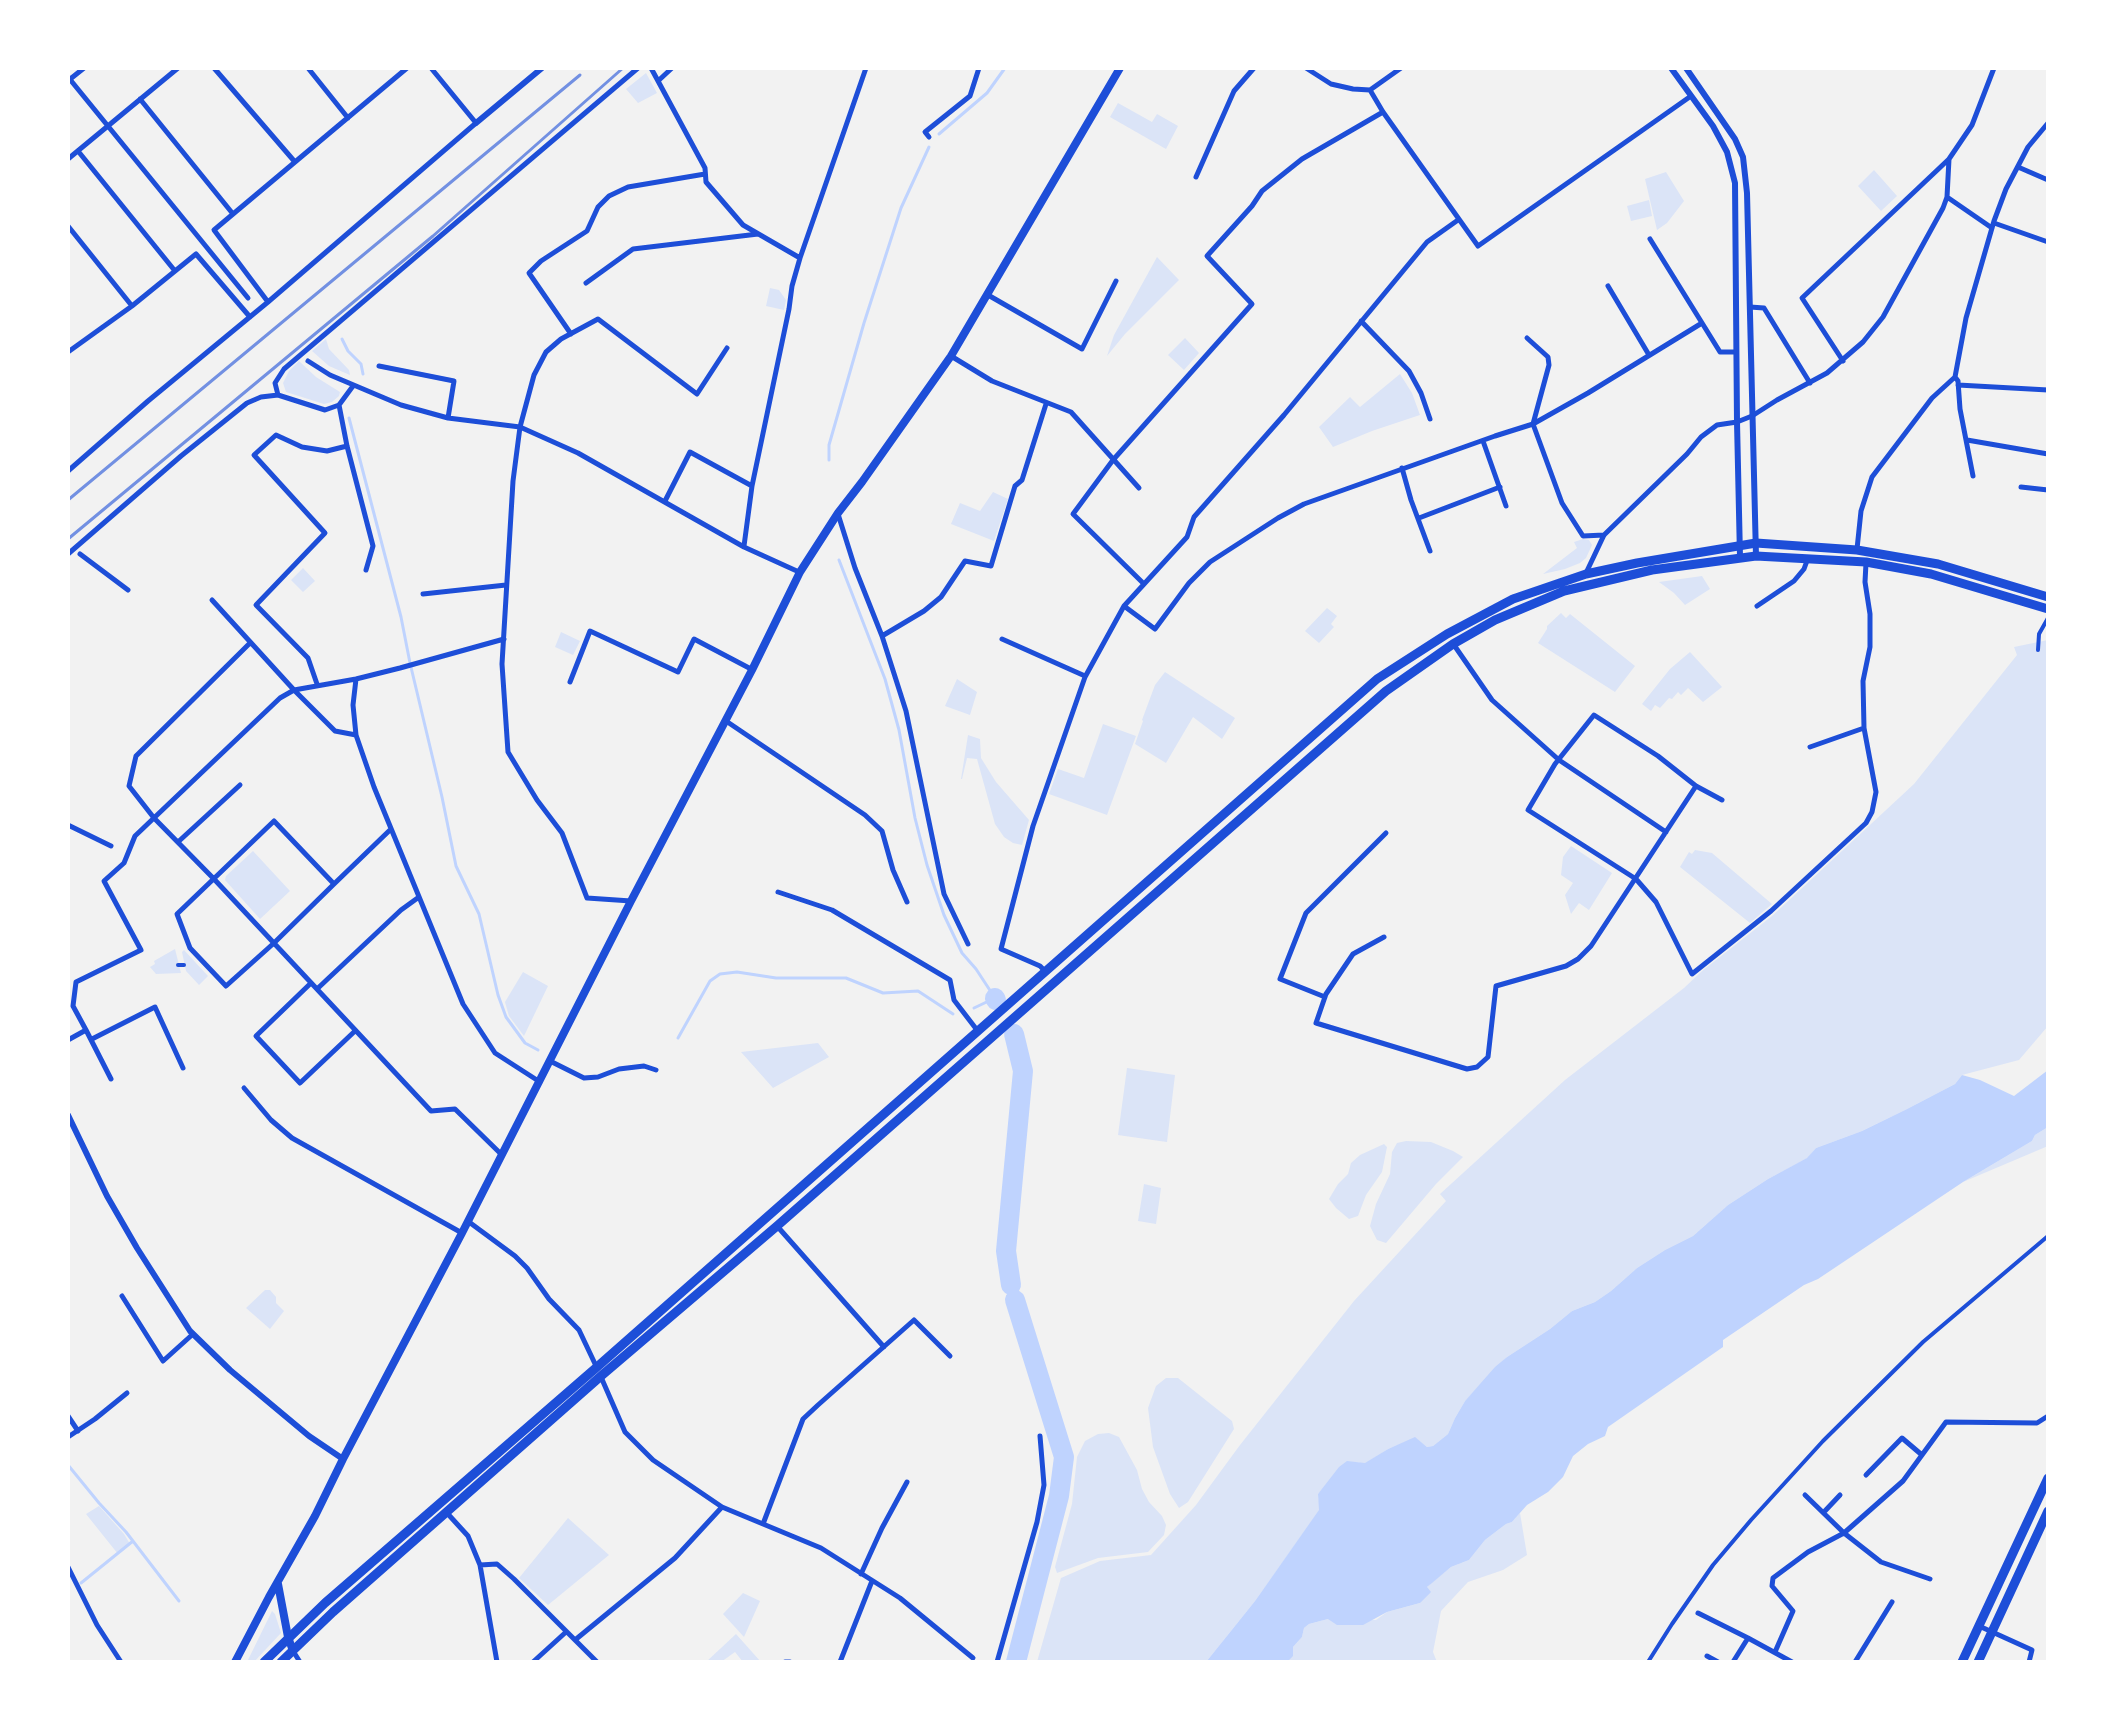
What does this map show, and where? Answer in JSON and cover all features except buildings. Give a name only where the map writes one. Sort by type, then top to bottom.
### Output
[{"type":"highway","points":[[264,1662],[288,1637],[1377,679],[1447,634],[1513,599],[1586,574],[1756,543],[1857,550],[1938,564],[2048,597]]},
{"type":"highway","points":[[281,1662],[333,1612],[447,1513],[597,1367],[777,1226],[1386,691],[1453,644],[1495,620],[1564,591],[1652,570],[1756,556],[1866,562],[1931,574],[2048,609]]},
{"type":"highway","points":[[1962,1662],[2048,1478]]},
{"type":"highway","points":[[1978,1662],[2047,1516]]},
{"type":"main road","points":[[235,1662],[315,1516],[462,1233],[472,1224],[502,1155],[800,572],[838,513],[951,356],[1120,68]]},
{"type":"main road","points":[[278,1583],[293,1651]]},
{"type":"street","points":[[84,68],[69,79],[248,298]]},
{"type":"street","points":[[68,159],[178,68]]},
{"type":"street","points":[[214,68],[295,162]]},
{"type":"street","points":[[308,68],[348,118]]},
{"type":"street","points":[[268,302],[214,230],[407,68]]},
{"type":"street","points":[[431,68],[476,123]]},
{"type":"street","points":[[68,471],[542,68]]},
{"type":"street","points":[[278,395],[275,383],[284,369],[638,68]]},
{"type":"street","points":[[651,68],[705,168],[706,182],[743,225],[800,258]]},
{"type":"street","points":[[658,81],[672,68]]},
{"type":"street","points":[[744,547],[752,486],[792,286],[865,70],[858,68]]},
{"type":"street","points":[[929,137],[925,132],[970,96],[979,68]]},
{"type":"street","points":[[1196,177],[1234,91],[1254,68]]},
{"type":"street","points":[[1306,68],[1331,84],[1370,90],[1401,68]]},
{"type":"street","points":[[1671,68],[1713,126],[1727,152],[1735,183],[1740,557]]},
{"type":"street","points":[[1686,68],[1735,139],[1743,157],[1747,193],[1756,556]]},
{"type":"street","points":[[1843,361],[1802,298],[1949,159],[1972,125],[1994,68]]},
{"type":"street","points":[[1370,90],[1478,246],[1691,96]]},
{"type":"street","points":[[140,99],[233,214]]},
{"type":"street","points":[[1144,584],[1073,514],[1113,460],[1252,304],[1207,256],[1262,191],[1302,159],[1383,112]]},
{"type":"street","points":[[1973,476],[1955,377],[1966,318],[2006,189],[2028,147],[2047,125]]},
{"type":"street","points":[[78,151],[175,271]]},
{"type":"street","points":[[1586,574],[1604,535],[1701,437],[1717,425],[1752,416],[1810,383],[1843,361],[1863,342],[1883,317],[1943,208],[1947,197],[1949,159]]},
{"type":"street","points":[[2018,167],[2048,180]]},
{"type":"street","points":[[571,334],[529,273],[541,261],[587,231],[598,207],[609,196],[628,187],[705,174]]},
{"type":"street","points":[[1947,197],[1993,225],[2048,242]]},
{"type":"street","points":[[1045,971],[1001,949],[1033,826],[1085,677],[1124,606],[1187,537],[1194,517],[1284,415],[1427,242],[1458,220]]},
{"type":"street","points":[[68,226],[132,306]]},
{"type":"street","points":[[586,283],[633,249],[759,234]]},
{"type":"street","points":[[1650,239],[1720,352],[1736,352]]},
{"type":"street","points":[[68,352],[196,254],[250,317]]},
{"type":"street","points":[[988,295],[1082,349],[1116,281]]},
{"type":"street","points":[[1608,286],[1649,355]]},
{"type":"street","points":[[1750,307],[1764,308],[1810,383]]},
{"type":"street","points":[[631,901],[587,898],[562,833],[537,800],[508,752],[502,664],[513,481],[520,427],[534,375],[546,352],[561,339],[598,319],[697,394],[727,348]]},
{"type":"street","points":[[1361,321],[1409,371],[1430,419]]},
{"type":"street","points":[[1124,606],[1155,629],[1189,583],[1210,562],[1278,518],[1304,504],[1533,424],[1702,323]]},
{"type":"street","points":[[1527,338],[1548,357],[1549,365],[1533,424],[1562,503],[1583,536],[1604,535]]},
{"type":"street","points":[[951,356],[992,381],[1071,412],[1139,488]]},
{"type":"street","points":[[308,361],[353,386],[401,405],[448,418],[520,427],[578,453],[744,547],[800,572]]},
{"type":"street","points":[[379,366],[454,381],[448,418]]},
{"type":"street","points":[[1857,550],[1861,511],[1872,477],[1932,398],[1955,377]]},
{"type":"street","points":[[1958,385],[2048,390]]},
{"type":"street","points":[[68,554],[247,403],[278,395],[325,410],[339,405],[353,386]]},
{"type":"street","points":[[882,636],[941,597],[965,561],[991,566],[1015,486],[1022,480],[1046,404]]},
{"type":"street","points":[[339,405],[373,546],[366,570]]},
{"type":"street","points":[[317,684],[308,658],[256,605],[325,533],[254,455],[276,435],[302,447],[327,451],[347,446]]},
{"type":"street","points":[[1967,440],[2048,454]]},
{"type":"street","points":[[1483,441],[1506,506]]},
{"type":"street","points":[[665,501],[690,452],[752,486]]},
{"type":"street","points":[[1402,468],[1430,551]]},
{"type":"street","points":[[1419,518],[1500,487]]},
{"type":"street","points":[[2021,487],[2048,490]]},
{"type":"street","points":[[838,513],[906,711],[944,894],[968,944]]},
{"type":"street","points":[[80,554],[128,590]]},
{"type":"street","points":[[1757,606],[1794,581],[1804,569],[1808,557]]},
{"type":"street","points":[[1722,800],[1696,786],[1658,756],[1594,715],[1559,760],[1528,810],[1636,879],[1656,902],[1692,974],[1771,911],[1866,823],[1872,812],[1876,792],[1864,728],[1863,681],[1870,647],[1866,562]]},
{"type":"street","points":[[423,594],[506,585]]},
{"type":"street","points":[[212,600],[335,731],[356,735]]},
{"type":"street","points":[[2038,650],[2039,634],[2048,618]]},
{"type":"street","points":[[570,682],[590,631],[678,672],[694,639],[752,670]]},
{"type":"street","points":[[1447,634],[1492,700],[1559,760],[1666,832]]},
{"type":"street","points":[[111,1079],[73,1006],[76,982],[141,950],[104,881],[124,863],[135,836],[280,698],[294,690],[356,679],[504,639]]},
{"type":"street","points":[[1002,639],[1085,677]]},
{"type":"street","points":[[250,643],[136,756],[129,786],[154,818],[431,1111],[455,1109],[502,1155]]},
{"type":"street","points":[[356,679],[353,705],[356,735],[374,787],[463,1004],[495,1053],[540,1082]]},
{"type":"street","points":[[725,721],[865,815],[882,831],[893,870],[907,902]]},
{"type":"street","points":[[1810,747],[1864,728]]},
{"type":"street","points":[[178,842],[240,785]]},
{"type":"street","points":[[1384,937],[1353,954],[1325,997],[1316,1023],[1467,1069],[1477,1067],[1488,1057],[1496,986],[1566,966],[1591,946],[1696,786]]},
{"type":"street","points":[[334,884],[274,821],[177,914],[190,948],[226,986],[274,943],[391,829]]},
{"type":"street","points":[[68,825],[111,846]]},
{"type":"street","points":[[1325,997],[1280,979],[1306,913],[1386,833]]},
{"type":"street","points":[[778,892],[832,910],[950,980],[954,1000],[977,1030]]},
{"type":"street","points":[[317,989],[401,910],[419,897]]},
{"type":"street","points":[[311,983],[256,1036],[300,1083],[355,1031]]},
{"type":"street","points":[[92,1039],[155,1007],[183,1068]]},
{"type":"street","points":[[68,1040],[86,1030]]},
{"type":"street","points":[[550,1061],[584,1078],[644,1066],[656,1070]]},
{"type":"street","points":[[244,1088],[271,1120],[292,1138],[462,1233]]},
{"type":"street","points":[[68,1115],[107,1196],[193,1334],[230,1370],[309,1436],[343,1459]]},
{"type":"street","points":[[472,1224],[515,1256],[549,1299],[579,1330],[625,1432],[653,1460],[722,1507],[821,1548],[900,1598],[973,1658]]},
{"type":"street","points":[[777,1226],[884,1347]]},
{"type":"street","points":[[1648,1662],[1713,1565],[1823,1441],[1923,1342],[2048,1236]]},
{"type":"street","points":[[122,1296],[163,1361],[193,1334]]},
{"type":"street","points":[[763,1524],[803,1419],[914,1320],[950,1356]]},
{"type":"street","points":[[68,1437],[127,1393]]},
{"type":"street","points":[[68,1416],[78,1431]]},
{"type":"street","points":[[1775,1652],[1793,1611],[1772,1586],[1773,1578],[1808,1552],[1844,1533],[1903,1481],[1946,1422],[2037,1423],[2048,1416]]},
{"type":"street","points":[[997,1662],[1037,1522],[1044,1485],[1040,1436]]},
{"type":"street","points":[[1866,1475],[1902,1438],[1922,1455]]},
{"type":"street","points":[[861,1574],[907,1482]]},
{"type":"street","points":[[1805,1495],[1844,1533],[1881,1562],[1930,1579]]},
{"type":"street","points":[[1824,1512],[1840,1495]]},
{"type":"street","points":[[575,1640],[675,1558],[722,1507]]},
{"type":"street","points":[[447,1513],[468,1536],[480,1565],[497,1662]]},
{"type":"street","points":[[480,1565],[497,1564],[597,1662]]},
{"type":"street","points":[[68,1567],[97,1625],[121,1662]]},
{"type":"street","points":[[840,1662],[872,1581]]},
{"type":"street","points":[[1855,1662],[1892,1602]]},
{"type":"street","points":[[1698,1613],[1792,1662]]},
{"type":"street","points":[[1979,1626],[2032,1650],[2029,1662]]},
{"type":"street","points":[[533,1662],[566,1632]]},
{"type":"street","points":[[1733,1662],[1748,1638]]},
{"type":"street","points":[[293,1651],[300,1662]]},
{"type":"street","points":[[1707,1656],[1718,1662]]},
{"type":"shaded area","points":[[646,73],[657,93],[638,103],[626,89]]},
{"type":"shaded area","points":[[1118,103],[1152,122],[1157,114],[1178,126],[1166,149],[1110,117]]},
{"type":"shaded area","points":[[1874,170],[1897,196],[1881,211],[1858,186]]},
{"type":"shaded area","points":[[1666,172],[1684,201],[1667,223],[1657,230],[1645,179]]},
{"type":"shaded area","points":[[1649,200],[1652,216],[1631,221],[1627,206]]},
{"type":"shaded area","points":[[1157,257],[1179,280],[1107,356],[1114,335]]},
{"type":"shaded area","points":[[770,288],[779,290],[786,300],[784,310],[766,306]]},
{"type":"shaded area","points":[[1185,338],[1199,353],[1184,370],[1168,355]]},
{"type":"shaded area","points":[[326,339],[329,349],[350,375],[329,366],[312,351]]},
{"type":"shaded area","points":[[299,361],[316,377],[340,392],[339,396],[324,404],[286,392],[283,383]]},
{"type":"shaded area","points":[[1400,374],[1412,393],[1420,415],[1333,447],[1319,427],[1350,397],[1360,407]]},
{"type":"shaded area","points":[[993,492],[1008,499],[994,541],[951,524],[960,503],[980,511]]},
{"type":"shaded area","points":[[1589,540],[1592,545],[1586,558],[1565,569],[1543,574],[1577,548],[1574,542]]},
{"type":"shaded area","points":[[303,568],[315,581],[303,592],[291,580]]},
{"type":"shaded area","points":[[1702,576],[1710,589],[1685,605],[1659,582]]},
{"type":"shaded area","points":[[1327,608],[1337,616],[1331,624],[1334,627],[1319,643],[1305,631]]},
{"type":"shaded area","points":[[1561,613],[1566,618],[1570,614],[1635,666],[1615,692],[1538,643],[1547,626]]},
{"type":"shaded area","points":[[561,632],[580,641],[573,655],[555,647]]},
{"type":"shaded area","points":[[2048,640],[2048,1026],[2019,1060],[1962,1075],[1955,1084],[1907,1109],[1862,1131],[1816,1148],[1808,1158],[1728,1205],[1693,1236],[1637,1268],[1595,1302],[1572,1311],[1507,1357],[1465,1401],[1448,1434],[1433,1446],[1427,1447],[1415,1438],[1388,1449],[1365,1464],[1356,1462],[1318,1494],[1320,1510],[1255,1601],[1206,1662],[1037,1662],[1061,1578],[1100,1561],[1151,1555],[1196,1505],[1354,1301],[1446,1201],[1440,1194],[1565,1080],[1772,916],[1914,784],[2017,655],[2014,647]]},
{"type":"shaded area","points":[[1690,652],[1722,687],[1703,702],[1688,688],[1681,695],[1678,692],[1672,699],[1669,698],[1660,708],[1655,705],[1651,711],[1642,704],[1670,669]]},
{"type":"shaded area","points":[[1165,672],[1235,718],[1222,739],[1193,717],[1166,763],[1135,744],[1155,685]]},
{"type":"shaded area","points":[[957,679],[977,692],[970,715],[945,706]]},
{"type":"shaded area","points":[[1103,724],[1136,736],[1107,815],[1049,794],[1058,769],[1084,778]]},
{"type":"shaded area","points":[[968,735],[980,739],[981,758],[996,782],[1029,820],[1022,845],[1004,837],[995,824],[977,759],[967,758],[961,779]]},
{"type":"shaded area","points":[[1571,846],[1612,873],[1589,910],[1579,903],[1571,914],[1565,895],[1573,883],[1561,875],[1563,857]]},
{"type":"shaded area","points":[[1695,850],[1712,853],[1772,904],[1750,923],[1680,867],[1689,852],[1692,854]]},
{"type":"shaded area","points":[[253,851],[290,891],[260,919],[225,880]]},
{"type":"shaded area","points":[[175,949],[181,973],[156,974],[150,967],[155,964],[154,961]]},
{"type":"shaded area","points":[[184,950],[208,976],[199,985],[186,971]]},
{"type":"shaded area","points":[[523,972],[548,986],[524,1036],[509,1016],[505,1002]]},
{"type":"shaded area","points":[[818,1043],[829,1057],[773,1088],[741,1052]]},
{"type":"shaded area","points":[[1127,1068],[1175,1075],[1167,1142],[1118,1135]]},
{"type":"shaded area","points":[[2048,1127],[2048,1146],[1963,1182],[2032,1141],[2035,1135]]},
{"type":"shaded area","points":[[1431,1142],[1463,1157],[1386,1243],[1377,1240],[1370,1226],[1390,1174],[1392,1152],[1397,1143]]},
{"type":"shaded area","points":[[1384,1144],[1387,1147],[1382,1172],[1366,1195],[1358,1216],[1349,1219],[1329,1199],[1348,1174],[1351,1163],[1360,1155]]},
{"type":"shaded area","points":[[1144,1184],[1161,1188],[1156,1224],[1138,1221]]},
{"type":"shaded area","points":[[265,1290],[270,1290],[284,1311],[270,1329],[246,1308]]},
{"type":"shaded area","points":[[1166,1378],[1178,1378],[1232,1421],[1234,1429],[1188,1502],[1179,1508],[1170,1494],[1153,1447],[1148,1408],[1156,1386]]},
{"type":"shaded area","points":[[1109,1433],[1119,1437],[1137,1470],[1149,1502],[1162,1516],[1166,1525],[1164,1535],[1148,1552],[1098,1558],[1057,1573],[1055,1567],[1072,1504],[1077,1457],[1085,1441],[1098,1434]]},
{"type":"shaded area","points":[[99,1506],[130,1544],[118,1554],[86,1514]]},
{"type":"shaded area","points":[[1520,1513],[1527,1555],[1503,1570],[1468,1582],[1441,1611],[1433,1652],[1437,1662],[1287,1662],[1309,1624],[1328,1619],[1376,1620],[1387,1612],[1420,1603],[1431,1583],[1451,1567],[1469,1560],[1485,1540]]},
{"type":"shaded area","points":[[568,1518],[609,1555],[548,1605],[519,1578]]},
{"type":"shaded area","points":[[743,1593],[760,1601],[744,1637],[723,1614]]},
{"type":"shaded area","points":[[272,1611],[281,1633],[254,1662],[247,1662]]},
{"type":"shaded area","points":[[736,1634],[761,1662],[743,1662],[735,1652],[721,1662],[706,1662]]},
{"type":"water","points":[[2048,1070],[2048,1127],[2035,1135],[2032,1141],[1963,1182],[1723,1340],[1723,1347],[1608,1427],[1605,1436],[1573,1456],[1563,1477],[1548,1492],[1485,1540],[1469,1560],[1451,1567],[1427,1587],[1431,1592],[1420,1603],[1387,1612],[1363,1625],[1337,1625],[1328,1619],[1309,1624],[1287,1662],[1206,1662],[1255,1601],[1319,1510],[1318,1494],[1347,1461],[1365,1463],[1415,1437],[1427,1447],[1433,1446],[1448,1434],[1465,1401],[1507,1357],[1572,1311],[1595,1302],[1637,1268],[1693,1236],[1728,1205],[1807,1158],[1816,1148],[1862,1131],[1907,1109],[1955,1084],[1962,1075],[2014,1096]]},
{"type":"waterway","points":[[939,134],[987,93],[1005,68]]},
{"type":"waterway","points":[[829,460],[829,445],[864,323],[901,208],[929,147]]},
{"type":"waterway","points":[[342,339],[348,351],[361,364],[363,374]]},
{"type":"waterway","points":[[349,418],[401,617],[456,866],[479,914],[506,1017],[525,1043],[538,1050]]},
{"type":"waterway","points":[[839,560],[885,679],[899,730],[915,818],[944,915],[962,953],[995,998],[974,1008]]},
{"type":"waterway","points":[[678,1038],[710,981],[720,974],[737,972],[776,978],[846,978],[883,993],[918,991],[953,1014]]},
{"type":"waterway","points":[[1011,1285],[1006,1251],[1023,1071],[1014,1034]]},
{"type":"waterway","points":[[1015,1300],[1064,1457],[1059,1496],[1016,1662]]},
{"type":"waterway","points":[[68,1465],[126,1532],[179,1601]]},
{"type":"waterway","points":[[81,1583],[133,1541]]},
{"type":"railway","points":[[68,539],[433,236],[623,68]]},
{"type":"railway","points":[[68,500],[580,75]]}]
